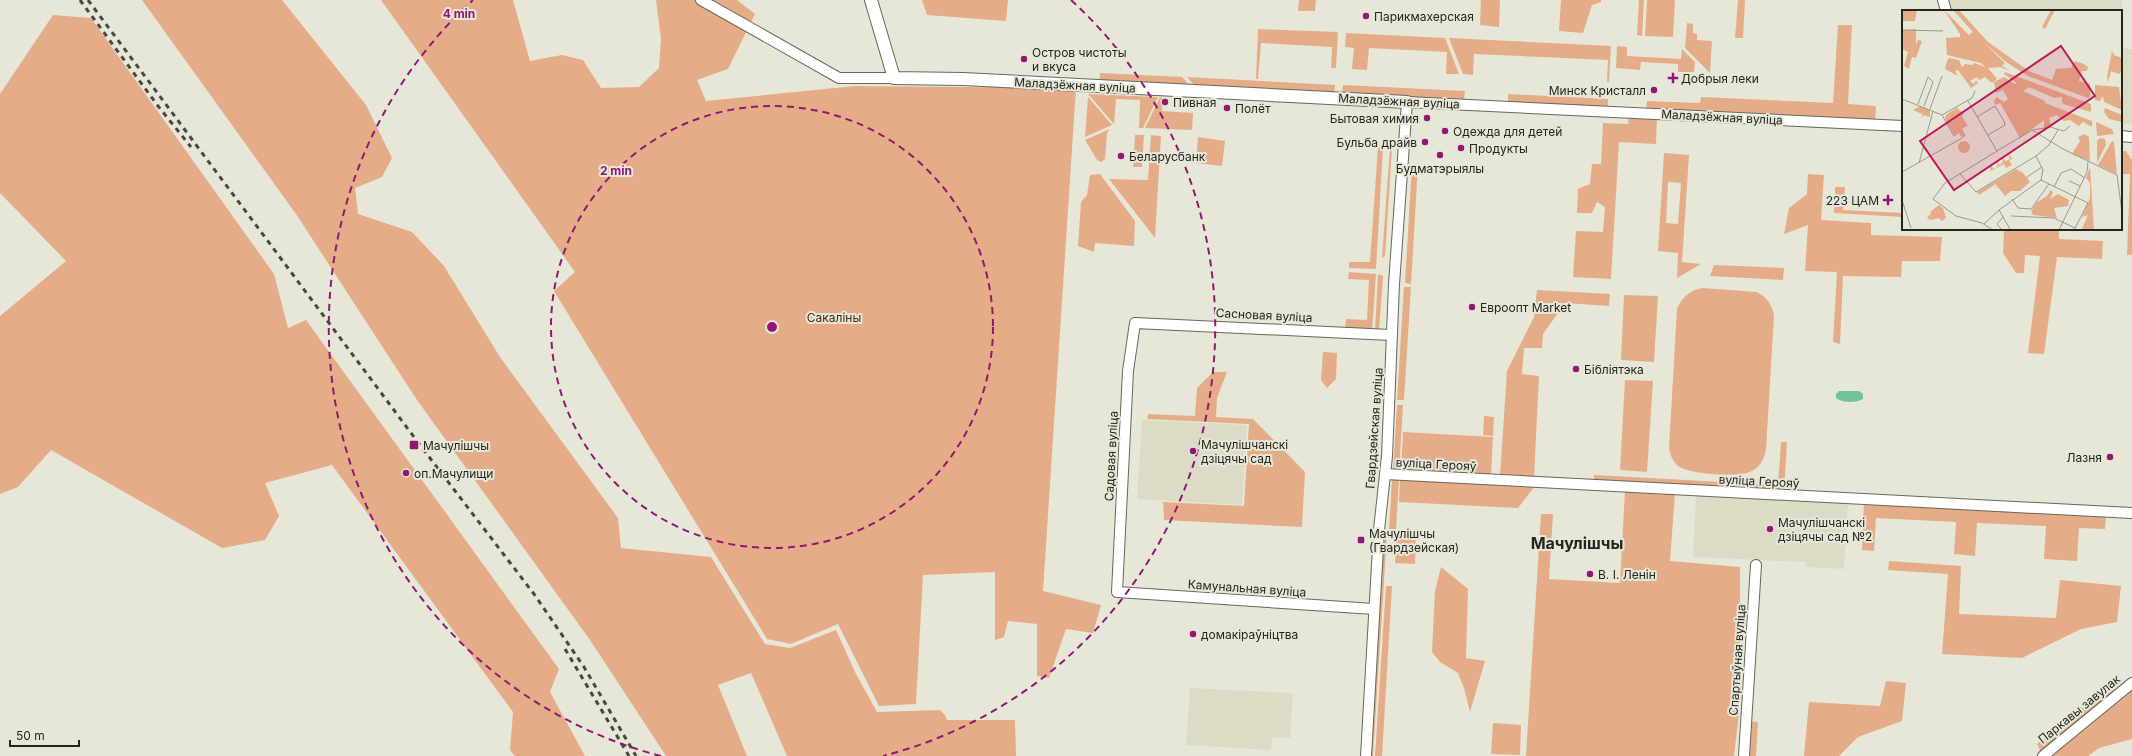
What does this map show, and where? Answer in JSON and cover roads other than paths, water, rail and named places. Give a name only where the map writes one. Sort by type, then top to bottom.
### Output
[{"type":"main road","points":[[871,0],[894,78]]},
{"type":"main road","name":"Маладзёжная вуліца","points":[[894,78],[964,79],[1407,102]]},
{"type":"street","points":[[701,0],[839,78],[894,78]]},
{"type":"street","points":[[1943,0],[1946,10]]},
{"type":"street","name":"Маладзёжная вуліца","points":[[1407,102],[1902,126]]},
{"type":"street","name":"Гвардзейская вуліца","points":[[1366,756],[1374,609],[1385,474],[1391,335],[1407,102]]},
{"type":"street","points":[[2122,136],[2132,137]]},
{"type":"street","name":"Сасновая вуліца","points":[[1135,323],[1391,335]]},
{"type":"street","name":"Садовая вуліца","points":[[1118,592],[1128,371],[1135,323]]},
{"type":"street","name":"вуліца Герояў","points":[[1385,474],[2132,513]]},
{"type":"street","name":"Спартыўная вуліца","points":[[1744,756],[1756,565]]},
{"type":"street","name":"Камунальная вуліца","points":[[1118,592],[1374,609]]},
{"type":"street","name":"Паркавы завулак","points":[[2043,756],[2132,683]]},
{"type":"railway","points":[[80,0],[158,106],[191,147]]},
{"type":"railway","points":[[88,0],[423,449],[534,594],[584,667],[636,756]]},
{"type":"railway","points":[[565,649],[629,756]]},
{"type":"place","name":"Парикмахерская","points":[[1366,16]]},
{"type":"place","name":"Остров чистоты и вкуса","points":[[1024,59]]},
{"type":"place","name":"Добрыя леки","points":[[1673,78]]},
{"type":"place","name":"Минск Кристалл","points":[[1654,90]]},
{"type":"place","name":"Пивная","points":[[1165,102]]},
{"type":"place","name":"Полёт","points":[[1227,108]]},
{"type":"place","name":"Бытовая химия","points":[[1427,118]]},
{"type":"place","name":"Одежда для детей","points":[[1445,131]]},
{"type":"place","name":"Бульба драйв","points":[[1425,142]]},
{"type":"place","name":"Продукты","points":[[1461,148]]},
{"type":"place","name":"Будматэрыялы","points":[[1440,155]]},
{"type":"place","name":"Беларусбанк","points":[[1121,156]]},
{"type":"place","name":"223 ЦAM","points":[[1888,200]]},
{"type":"place","name":"Евроопт Market","points":[[1472,307]]},
{"type":"place","name":"Бібліятэка","points":[[1576,369]]},
{"type":"place","name":"Мачулішчы","points":[[414,445]]},
{"type":"place","name":"Мачулішчанскі дзіцячы сад","points":[[1193,451]]},
{"type":"place","name":"Лазня","points":[[2110,457]]},
{"type":"place","name":"оп.Мачулищи","points":[[406,473]]},
{"type":"place","name":"Мачулішчанскі дзіцячы сад №2","points":[[1770,529]]},
{"type":"place","name":"Мачулішчы (Гвардзейская)","points":[[1361,540]]},
{"type":"place","name":"В. І. Ленін","points":[[1590,574]]},
{"type":"place","name":"домакіраўніцтва","points":[[1193,634]]},
{"type":"district","name":"Мачулішчы","points":[[1577,543]]},
{"type":"park label","name":"Сакаліны","points":[[834,317]]}]
